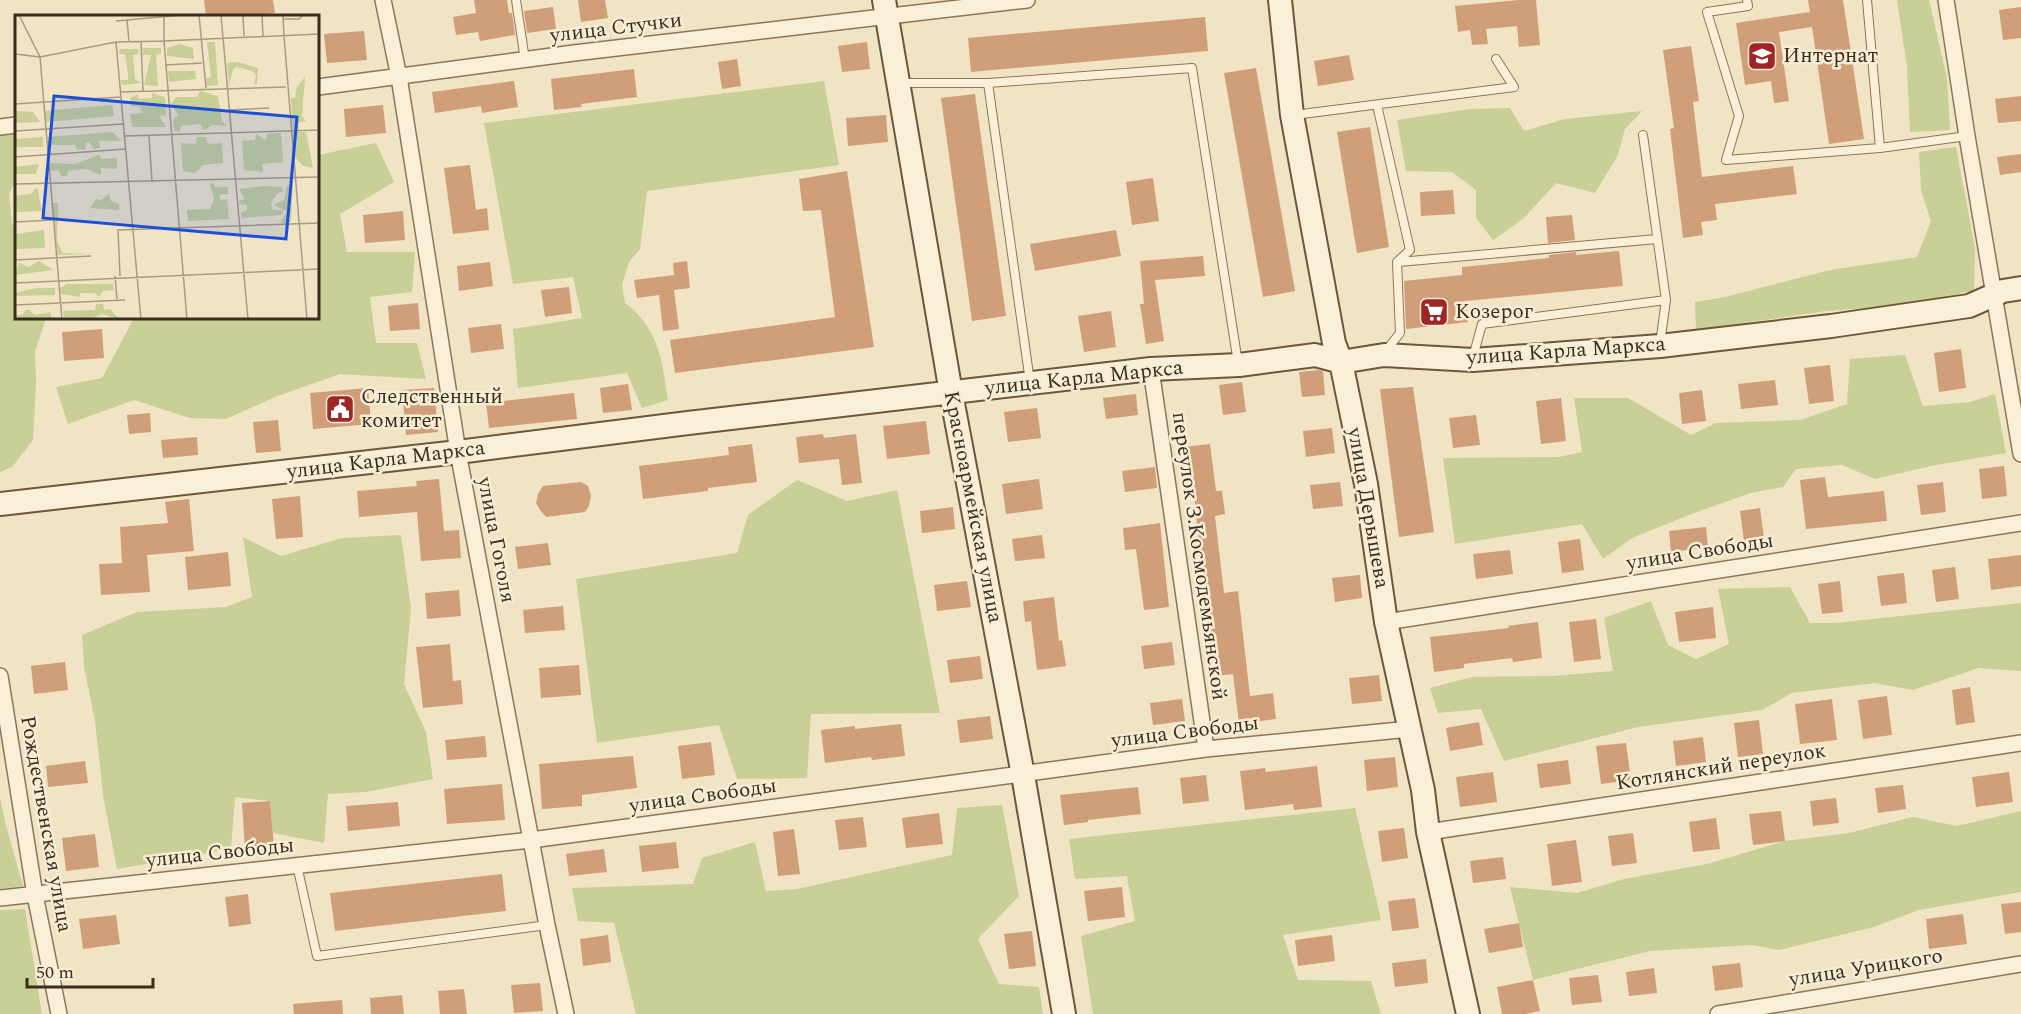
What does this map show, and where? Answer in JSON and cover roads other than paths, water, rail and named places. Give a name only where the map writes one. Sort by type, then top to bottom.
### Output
[{"type":"street","name":"улица Гоголя","points":[[383,0],[399,77],[458,452],[547,925],[566,1014]]},
{"type":"street","name":"улица Стучки","points":[[320,87],[886,9],[1027,0]]},
{"type":"street","name":"улица Дерышева","points":[[1280,0],[1292,115],[1334,343],[1341,362],[1366,484],[1386,622],[1424,790],[1428,832],[1468,1014]]},
{"type":"street","points":[[1946,0],[2021,454]]},
{"type":"street","name":"Красноармейская улица","points":[[886,9],[951,393],[1023,775],[1064,1014]]},
{"type":"street","points":[[0,127],[15,124]]},
{"type":"street","name":"улица Карла Маркса","points":[[0,504],[1151,369],[1239,365],[1315,355],[1341,362],[1383,354],[1473,360],[1660,346],[1831,326],[1969,306],[2003,291],[2021,288]]},
{"type":"street","name":"переулок З.Космодемьянской","points":[[1151,369],[1206,749]]},
{"type":"street","name":"улица Свободы","points":[[1386,622],[2021,523]]},
{"type":"street","name":"Рождественская улица","points":[[0,676],[35,895],[59,1014]]},
{"type":"street","name":"улица Свободы","points":[[0,898],[531,840],[1206,749],[1410,729]]},
{"type":"street","name":"Котлянский переулок","points":[[1428,832],[2021,743]]},
{"type":"street","name":"улица Урицкого","points":[[1718,1014],[2021,964]]},
{"type":"lane","points":[[516,0],[525,60]]},
{"type":"lane","points":[[1747,0],[1748,6],[1707,12],[1739,116],[1726,160],[1880,148],[1967,136]]},
{"type":"lane","points":[[1867,0],[1880,148]]},
{"type":"lane","points":[[1292,115],[1514,87],[1496,59]]},
{"type":"lane","points":[[897,83],[988,83],[1192,68],[1239,365]]},
{"type":"lane","points":[[988,83],[1030,383]]},
{"type":"lane","points":[[1377,105],[1410,250],[1397,262],[1400,333],[1383,354]]},
{"type":"lane","points":[[1643,135],[1666,300],[1660,346]]},
{"type":"lane","points":[[1397,262],[1657,239]]},
{"type":"lane","points":[[1473,360],[1482,324],[1666,300]]},
{"type":"lane","points":[[297,865],[317,956],[547,925]]},
{"type":"place","name":"Интернат","points":[[1762,56]]},
{"type":"place","name":"Козерог","points":[[1434,312]]},
{"type":"place","name":"Следственный комитет","points":[[340,409]]}]
